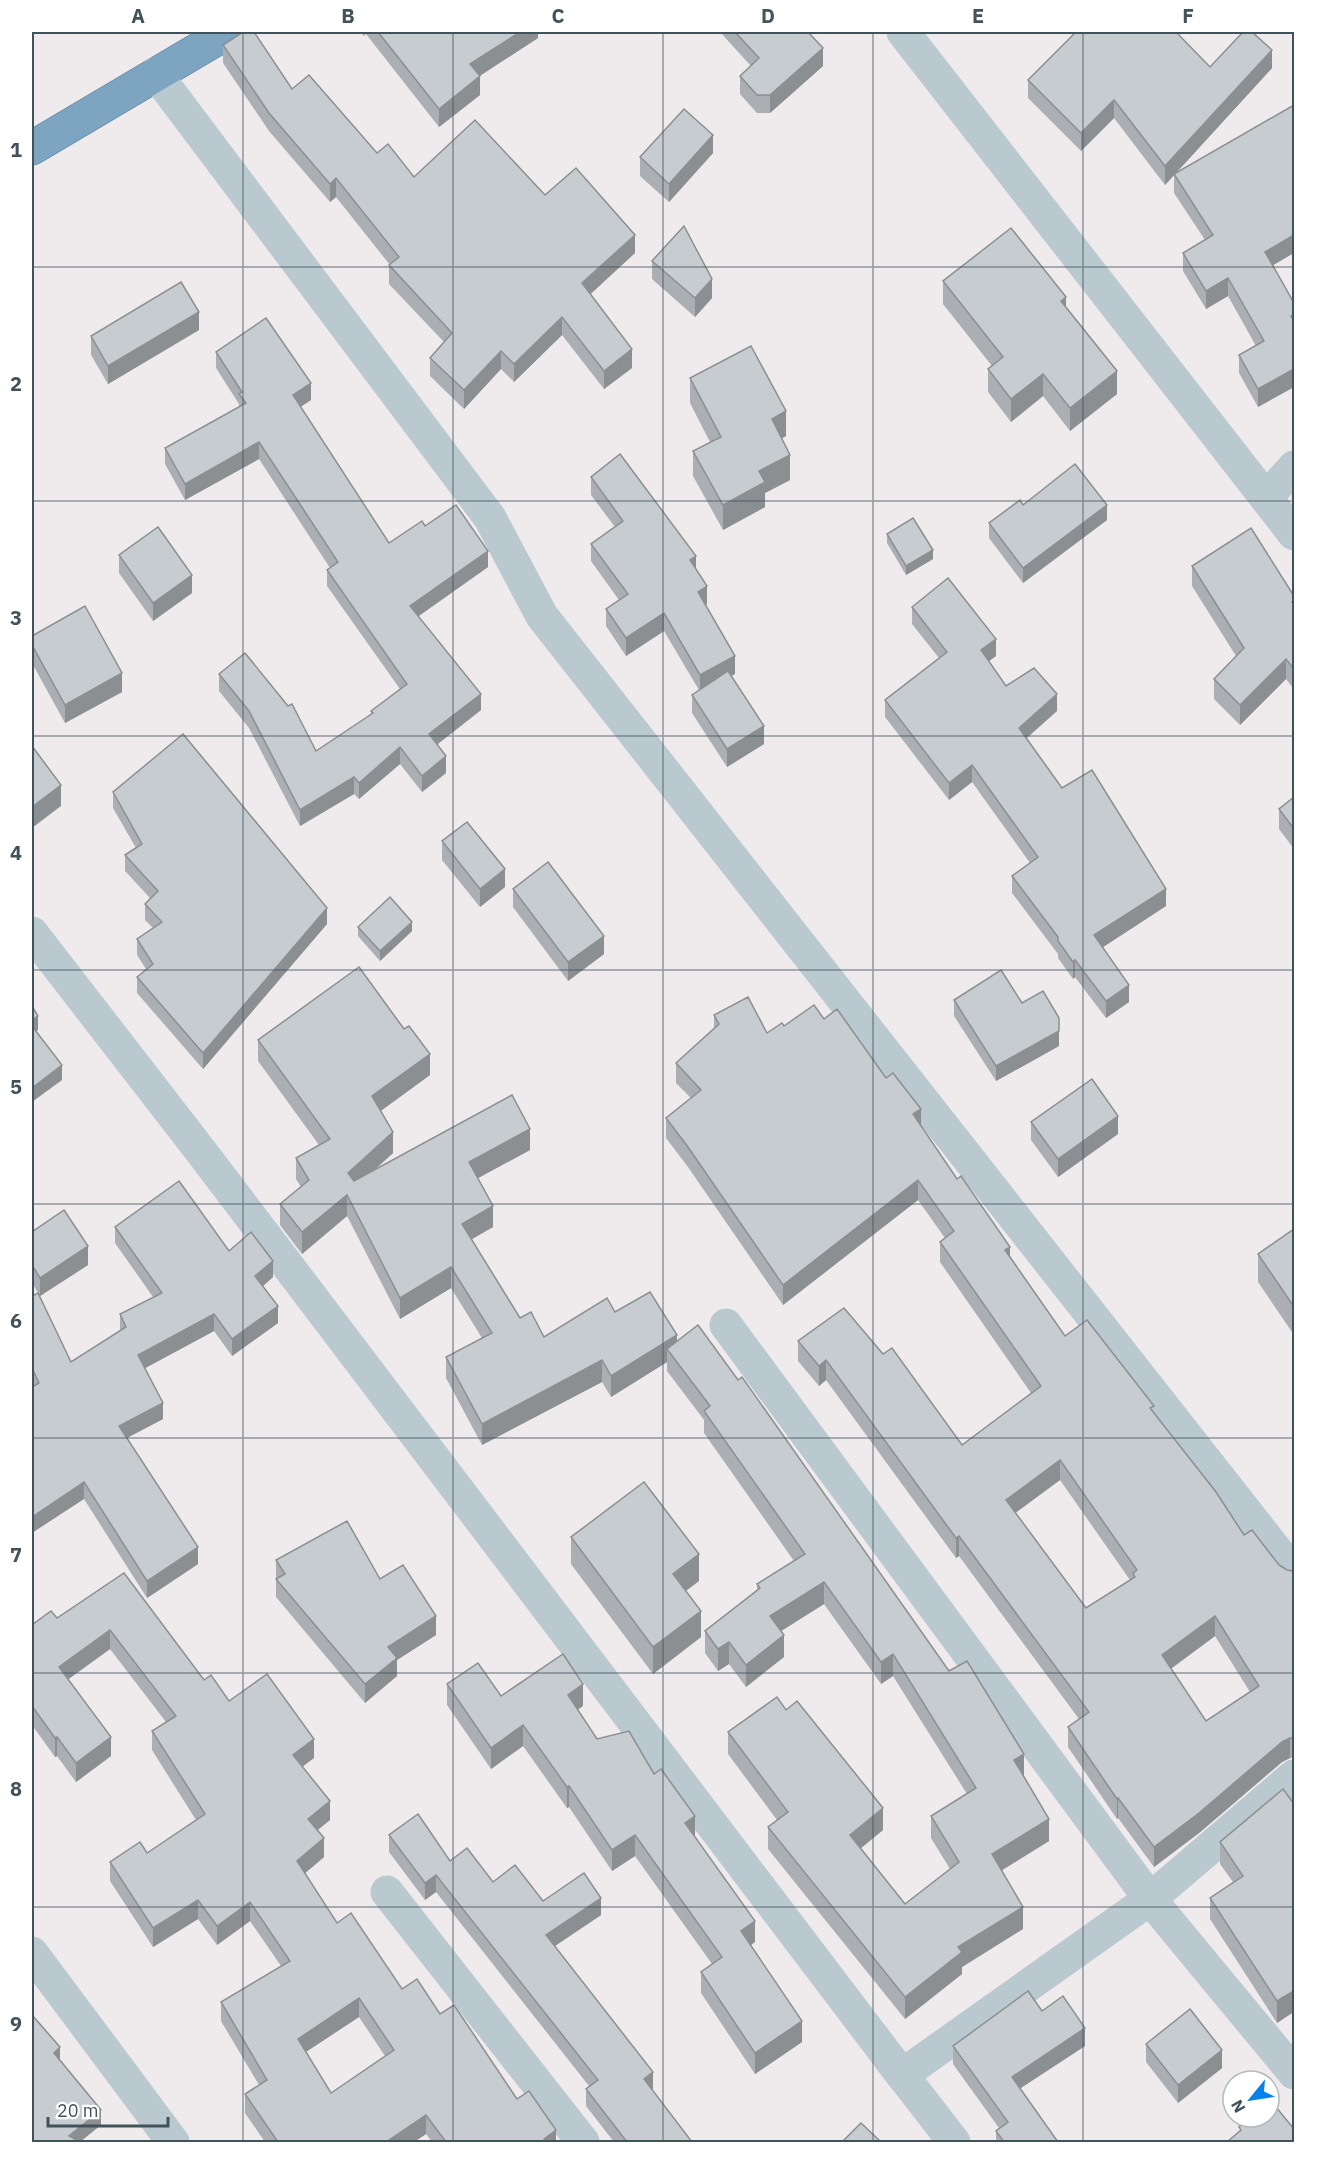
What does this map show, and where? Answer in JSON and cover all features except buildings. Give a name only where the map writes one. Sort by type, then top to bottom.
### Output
[{"type":"highway","points":[[32,148],[228,32]]},
{"type":"street","points":[[903,32],[1294,534]]},
{"type":"street","points":[[156,74],[490,518],[542,616],[1294,1573]]},
{"type":"street","points":[[1266,498],[1294,467]]},
{"type":"street","points":[[32,933],[203,1154],[898,2070]]},
{"type":"street","points":[[32,940],[954,2142]]},
{"type":"street","points":[[726,1325],[1150,1899],[1294,2073]]},
{"type":"street","points":[[898,2070],[1150,1899],[1294,1776]]},
{"type":"street","points":[[387,1892],[583,2142]]},
{"type":"street","points":[[32,1953],[172,2142]]}]
